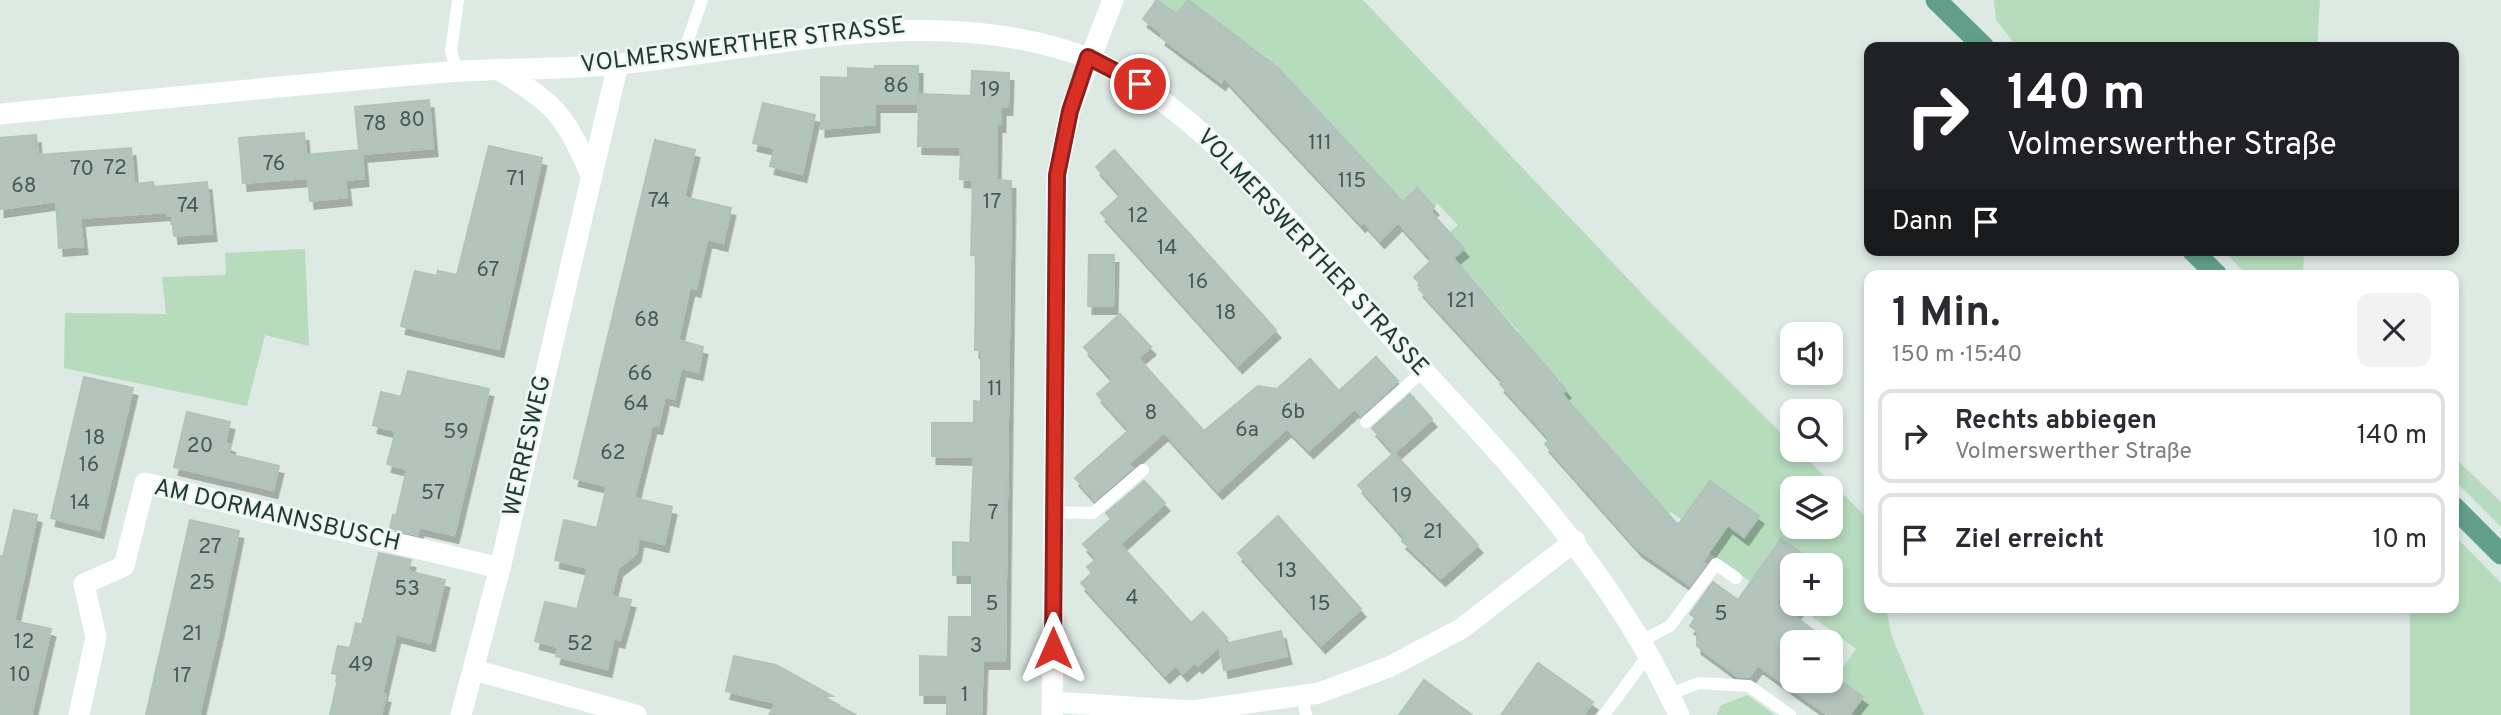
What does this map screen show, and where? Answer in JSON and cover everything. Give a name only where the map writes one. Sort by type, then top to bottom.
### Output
[{"type":"main road","points":[[1936,0],[1979,42]]},
{"type":"main road","points":[[2198,256],[2212,270]]},
{"type":"main road","points":[[2459,512],[2501,554]]},
{"type":"street","points":[[1113,0],[1088,57],[1070,111],[1057,175],[1052,709],[1192,711],[1304,705],[1340,685],[1430,647],[1461,629],[1575,541]]},
{"type":"street","name":"VOLMERSWERTHER STRASSE","points":[[0,114],[457,72],[618,64],[838,30],[949,24],[1017,34],[1088,57],[1140,84],[1183,117],[1250,181],[1423,371],[1575,541],[1619,604],[1679,715]]},
{"type":"street","name":"WERRESWEG","points":[[461,715],[500,569],[618,64]]},
{"type":"street","points":[[498,69],[553,106],[574,136],[591,176]]},
{"type":"street","name":"AM DORMANNSBUSCH","points":[[79,715],[96,637],[84,584],[124,566],[145,483],[500,569]]},
{"type":"street","points":[[474,670],[636,715]]},
{"type":"lane","points":[[457,0],[451,51],[457,72]]},
{"type":"lane","points":[[683,54],[702,0]]},
{"type":"lane","points":[[1366,422],[1423,371]]},
{"type":"lane","points":[[1052,512],[1093,513],[1143,470]]},
{"type":"lane","points":[[1604,715],[1645,648],[1670,626],[1716,564],[1736,578]]},
{"type":"lane","points":[[1670,694],[1699,683],[1749,686],[1790,715]]},
{"type":"green space","points":[[1159,0],[1363,0],[1651,303],[1780,432],[1780,462],[1810,462],[1824,476],[1780,476],[1780,539],[1843,539],[1843,494],[1864,515],[1864,613],[1887,613],[1891,634],[1924,715],[1856,715],[1851,712],[1862,696],[1843,682],[1843,667],[1856,649],[1843,639],[1843,630],[1830,630],[1811,616],[1843,616],[1843,553],[1800,553],[1781,540],[1751,582],[1708,552],[1728,525],[1744,537],[1759,516],[1710,481],[1682,520],[1671,512],[1660,524],[1603,458],[1612,449],[1579,413],[1555,401],[1566,390],[1533,354],[1507,343],[1519,332],[1452,258],[1449,233],[1458,225],[1438,204],[1434,207],[1417,189],[1390,214],[1308,100],[1275,64],[1261,76]]},
{"type":"green space","points":[[1994,0],[2320,0],[2317,42],[2013,42],[1996,20]]},
{"type":"green space","points":[[305,249],[309,346],[265,335],[247,406],[64,368],[65,313],[166,314],[162,277],[226,275],[225,253]]},
{"type":"green space","points":[[2229,256],[2304,256],[2303,270],[2242,270]]},
{"type":"green space","points":[[2459,462],[2501,502],[2501,527],[2459,485]]},
{"type":"green space","points":[[2459,540],[2501,583],[2501,715],[2410,715],[2410,613],[2459,613]]},
{"type":"green space","points":[[1747,695],[1775,715],[1717,715],[1720,706]]},
{"type":"building","points":[[1157,0],[1177,14],[1188,0],[1278,68],[1403,202],[1417,188],[1434,207],[1430,211],[1464,249],[1453,258],[1566,390],[1562,394],[1678,525],[1710,481],[1759,516],[1744,537],[1728,525],[1702,562],[1705,564],[1690,585],[1638,549],[1545,444],[1550,439],[1500,384],[1503,381],[1419,289],[1422,286],[1414,277],[1432,260],[1398,222],[1380,240],[1363,221],[1361,224],[1224,77],[1221,82],[1161,37],[1163,34],[1143,19]]},
{"type":"building","points":[[875,66],[918,66],[918,104],[875,104],[875,124],[821,129],[821,77],[848,78],[848,68],[875,69]]},
{"type":"building","points":[[972,71],[1009,73],[1008,107],[1001,107],[1001,124],[997,124],[996,180],[1011,181],[1005,661],[983,661],[981,715],[947,715],[947,695],[920,695],[920,656],[948,657],[949,617],[972,617],[972,575],[953,575],[953,542],[970,543],[974,457],[932,456],[932,423],[974,423],[974,401],[981,402],[981,350],[975,350],[976,255],[971,255],[973,180],[960,179],[961,147],[918,146],[919,94],[971,96]]},
{"type":"building","points":[[429,100],[433,148],[362,154],[364,178],[345,180],[347,197],[310,201],[308,178],[243,183],[239,138],[304,133],[306,155],[359,150],[355,107]]},
{"type":"building","points":[[763,103],[815,115],[802,174],[770,166],[775,148],[753,143]]},
{"type":"building","points":[[36,135],[38,155],[131,148],[134,184],[153,182],[154,187],[207,182],[212,233],[174,236],[172,216],[167,216],[167,212],[80,218],[83,246],[59,248],[56,201],[0,209],[0,138]]},
{"type":"building","points":[[655,140],[695,150],[684,197],[731,208],[723,243],[707,239],[696,289],[690,287],[678,340],[703,347],[698,372],[681,368],[674,399],[665,396],[658,426],[652,425],[634,498],[672,507],[664,544],[639,538],[636,554],[618,568],[611,596],[631,600],[620,640],[614,638],[607,669],[556,656],[558,647],[535,641],[545,602],[577,609],[588,568],[555,560],[564,520],[597,528],[607,486],[574,478]]},
{"type":"building","points":[[489,146],[542,158],[499,349],[401,326],[415,271],[437,276],[438,271],[457,275]]},
{"type":"building","points":[[1114,150],[1276,330],[1238,365],[1101,213],[1121,195],[1096,167]]},
{"type":"building","points":[[1089,255],[1114,255],[1113,306],[1088,306]]},
{"type":"building","points":[[1120,314],[1151,347],[1138,358],[1204,431],[1258,386],[1277,389],[1310,359],[1339,391],[1376,357],[1398,381],[1361,415],[1355,408],[1309,450],[1287,428],[1218,491],[1164,432],[1128,464],[1132,468],[1095,500],[1075,478],[1129,430],[1097,394],[1113,380],[1084,347]]},
{"type":"building","points":[[408,371],[489,389],[454,535],[419,527],[417,535],[390,528],[393,515],[396,516],[407,469],[387,464],[396,431],[373,425],[381,392],[401,397]]},
{"type":"building","points":[[84,377],[133,388],[99,530],[51,518]]},
{"type":"building","points":[[1410,394],[1432,419],[1394,453],[1372,428]]},
{"type":"building","points":[[187,412],[230,422],[225,443],[231,445],[228,454],[279,466],[273,490],[174,467]]},
{"type":"building","points":[[1394,453],[1478,545],[1441,578],[1402,541],[1405,538],[1358,485]]},
{"type":"building","points":[[1144,481],[1165,503],[1120,544],[1191,623],[1203,612],[1227,638],[1220,645],[1281,631],[1287,656],[1224,670],[1219,646],[1198,665],[1195,662],[1183,673],[1176,665],[1165,675],[1081,583],[1092,573],[1087,567],[1097,559],[1083,544],[1111,519],[1106,513]]},
{"type":"building","points":[[14,510],[37,515],[14,621],[51,629],[31,715],[0,715],[0,556],[3,557]]},
{"type":"building","points":[[1278,516],[1361,609],[1321,645],[1238,553]]},
{"type":"building","points":[[190,520],[239,531],[219,629],[199,715],[146,715]]},
{"type":"building","points":[[1781,539],[1801,553],[1780,553],[1780,597],[1775,604],[1780,604],[1780,616],[1794,616],[1813,630],[1780,630],[1780,681],[1758,665],[1749,677],[1739,677],[1697,646],[1697,631],[1690,626],[1695,618],[1690,614],[1713,582],[1738,600]]},
{"type":"building","points":[[379,553],[411,560],[408,571],[445,580],[430,643],[396,634],[382,694],[386,695],[381,715],[330,715],[339,675],[332,673],[338,646],[350,648],[356,623],[362,625]]},
{"type":"building","points":[[734,656],[776,665],[832,696],[819,696],[856,715],[769,715],[776,703],[726,691]]},
{"type":"building","points":[[1538,663],[1593,702],[1583,715],[1501,715]]},
{"type":"building","points":[[1424,680],[1472,715],[1399,715]]},
{"type":"building","points":[[1843,682],[1863,697],[1849,715],[1828,715],[1797,693],[1843,693]]},
{"type":"route","points":[[1053,648],[1052,512],[1057,175],[1070,111],[1088,57],[1140,84]]}]
